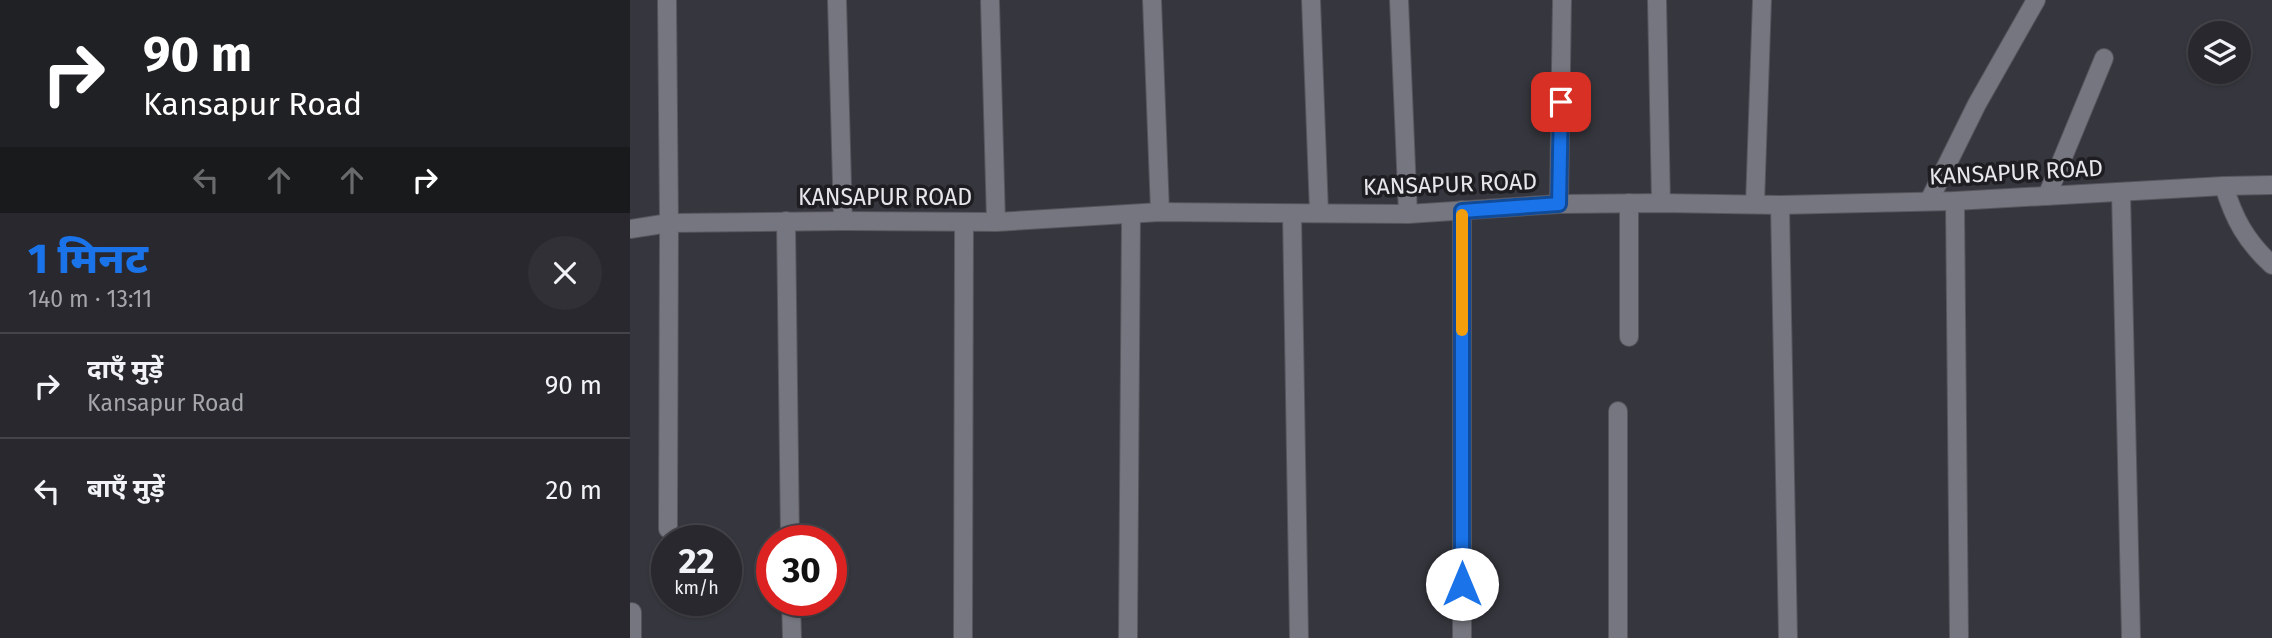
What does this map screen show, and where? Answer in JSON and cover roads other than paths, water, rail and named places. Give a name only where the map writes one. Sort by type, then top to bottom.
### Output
[{"type":"street","points":[[667,0],[668,525]]},
{"type":"street","points":[[838,0],[843,221]]},
{"type":"street","points":[[1152,0],[1160,212]]},
{"type":"street","points":[[1311,0],[1319,212]]},
{"type":"street","points":[[1399,0],[1408,214]]},
{"type":"street","points":[[1559,204],[1562,0]]},
{"type":"street","points":[[1657,0],[1661,203]]},
{"type":"street","points":[[1755,204],[1762,0]]},
{"type":"street","points":[[1929,201],[1977,104],[2036,0]]},
{"type":"street","points":[[990,2],[996,222]]},
{"type":"street","points":[[2047,195],[2104,58]]},
{"type":"street","name":"KANSAPUR ROAD","points":[[630,229],[669,223],[964,223],[1160,212],[1408,214],[1559,204],[1780,205],[1955,201],[2272,185]]},
{"type":"street","points":[[2224,186],[2233,215],[2241,229],[2272,265]]},
{"type":"street","points":[[2121,192],[2131,638]]},
{"type":"street","points":[[1955,201],[1959,638]]},
{"type":"street","points":[[1629,203],[1629,337]]},
{"type":"street","points":[[1780,205],[1788,638]]},
{"type":"street","points":[[1462,211],[1462,638]]},
{"type":"street","points":[[1292,214],[1299,638]]},
{"type":"street","points":[[1128,638],[1130,215]]},
{"type":"street","points":[[786,221],[790,525]]},
{"type":"street","points":[[963,638],[964,223]]},
{"type":"street","points":[[1618,411],[1618,638]]},
{"type":"street","points":[[632,612],[632,638]]},
{"type":"street","points":[[791,616],[792,638]]}]
